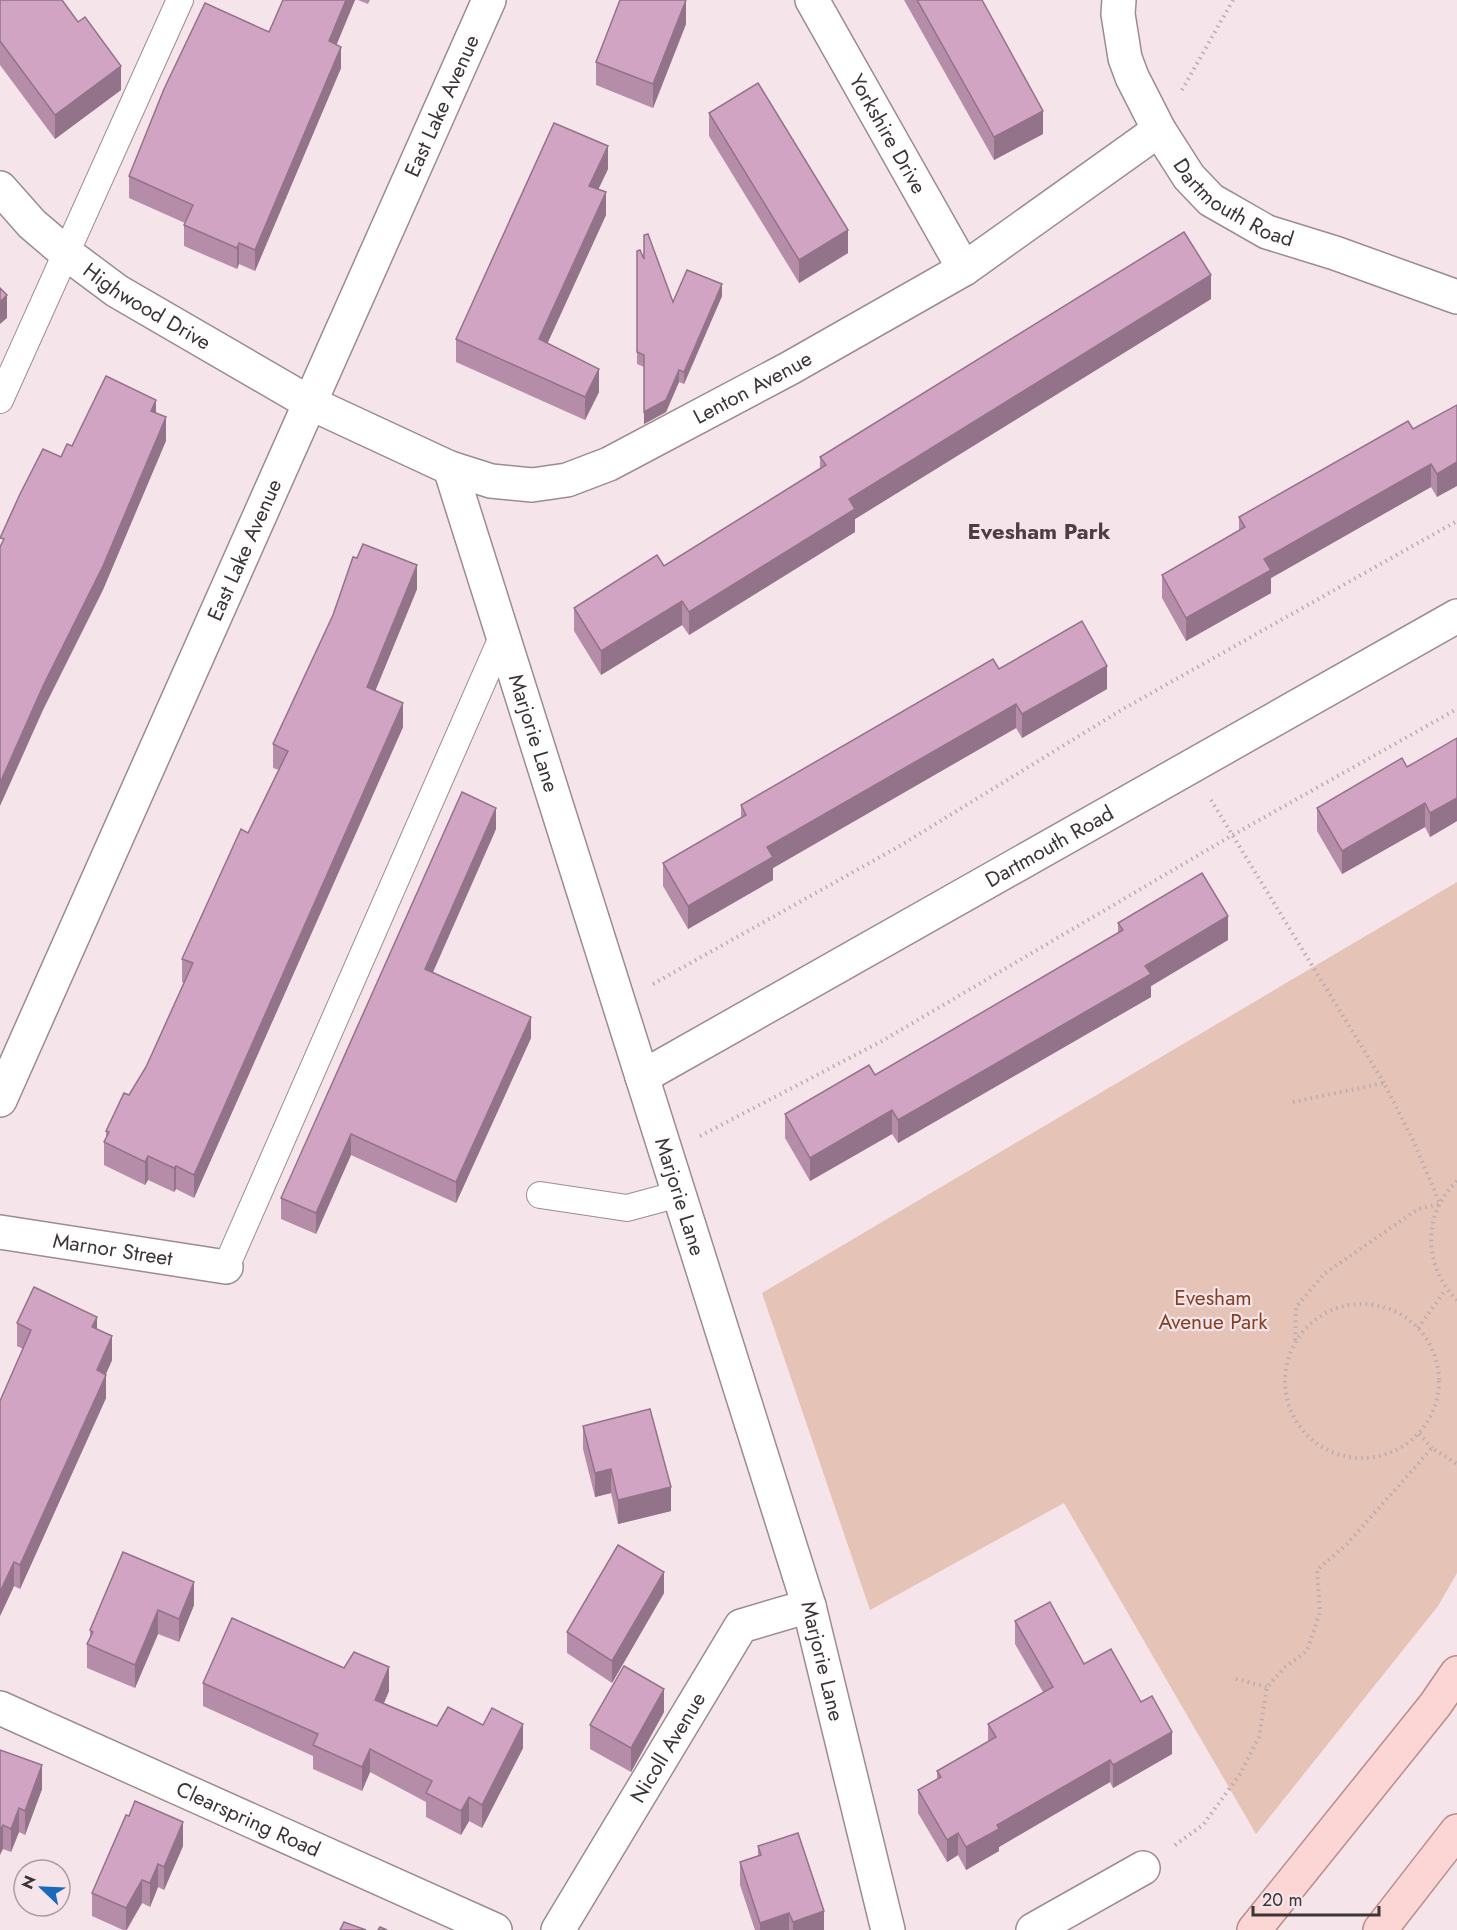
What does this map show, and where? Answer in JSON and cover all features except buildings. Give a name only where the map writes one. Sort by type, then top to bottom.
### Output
[{"type":"main road","points":[[1254,1930],[1435,1706],[1457,1673]]},
{"type":"main road","points":[[1380,1930],[1457,1831]]},
{"type":"street","name":"East Lake Avenue","points":[[0,1100],[489,0]]},
{"type":"street","name":"Yorkshire Drive","points":[[812,0],[964,269]]},
{"type":"street","name":"Dartmouth Road","points":[[1119,0],[1118,15],[1125,58],[1159,130],[1190,177],[1212,200],[1267,232],[1335,253],[1457,297]]},
{"type":"street","name":"Lenton Avenue","points":[[310,403],[450,468],[491,481],[532,485],[567,480],[609,464],[689,423],[964,269],[1159,130]]},
{"type":"street","name":"Highwood Drive","points":[[0,188],[32,224],[117,291],[310,403]]},
{"type":"street","name":"Marjorie Lane","points":[[450,468],[809,1606],[888,1930]]},
{"type":"street","name":"Dartmouth Road","points":[[642,1077],[1457,616]]},
{"type":"street","name":"Marnor Street","points":[[0,1232],[226,1267]]},
{"type":"street","name":"Nicoll Avenue","points":[[558,1930],[741,1626],[809,1606]]},
{"type":"street","name":"Clearspring Road","points":[[0,1708],[495,1930]]},
{"type":"street","points":[[1033,1930],[1143,1868]]},
{"type":"lane","points":[[0,400],[180,0]]},
{"type":"lane","points":[[226,1267],[503,635]]},
{"type":"lane","points":[[540,1195],[627,1208],[679,1194]]},
{"type":"path","points":[[1159,130],[1233,0]]},
{"type":"path","points":[[619,1004],[898,846],[1123,709],[1457,521]]},
{"type":"path","points":[[666,1154],[882,1041],[1231,836],[1457,709]]},
{"type":"path","points":[[1231,836],[1384,1083],[1414,1142],[1440,1204]]},
{"type":"path","points":[[1293,1101],[1384,1083]]},
{"type":"path","points":[[1457,1181],[1447,1190],[1434,1213],[1430,1239],[1434,1266],[1446,1289],[1457,1300]]},
{"type":"path","points":[[1295,1345],[1296,1307],[1324,1274],[1418,1209],[1440,1204]]},
{"type":"path","points":[[1418,1328],[1446,1289]]},
{"type":"path","points":[[1357,1304],[1383,1306],[1407,1318],[1426,1336],[1437,1360],[1439,1386],[1433,1412],[1419,1434],[1399,1449],[1376,1457],[1351,1457],[1321,1446],[1308,1436],[1293,1416],[1286,1392],[1286,1368],[1295,1345],[1309,1325],[1331,1310],[1357,1304]]},
{"type":"path","points":[[1419,1434],[1432,1448],[1457,1464]]},
{"type":"path","points":[[1143,1868],[1203,1825],[1240,1774],[1258,1737],[1267,1687],[1285,1667],[1307,1651],[1320,1612],[1317,1570],[1347,1544],[1432,1448]]},
{"type":"path","points":[[1236,1679],[1267,1687]]},
{"type":"green space","name":"Evesham Avenue Park","points":[[1457,882],[1457,1573],[1438,1606],[1256,1834],[1064,1503],[870,1610],[762,1293]]},
{"type":"district","name":"Evesham Park","points":[[1039,531]]}]
